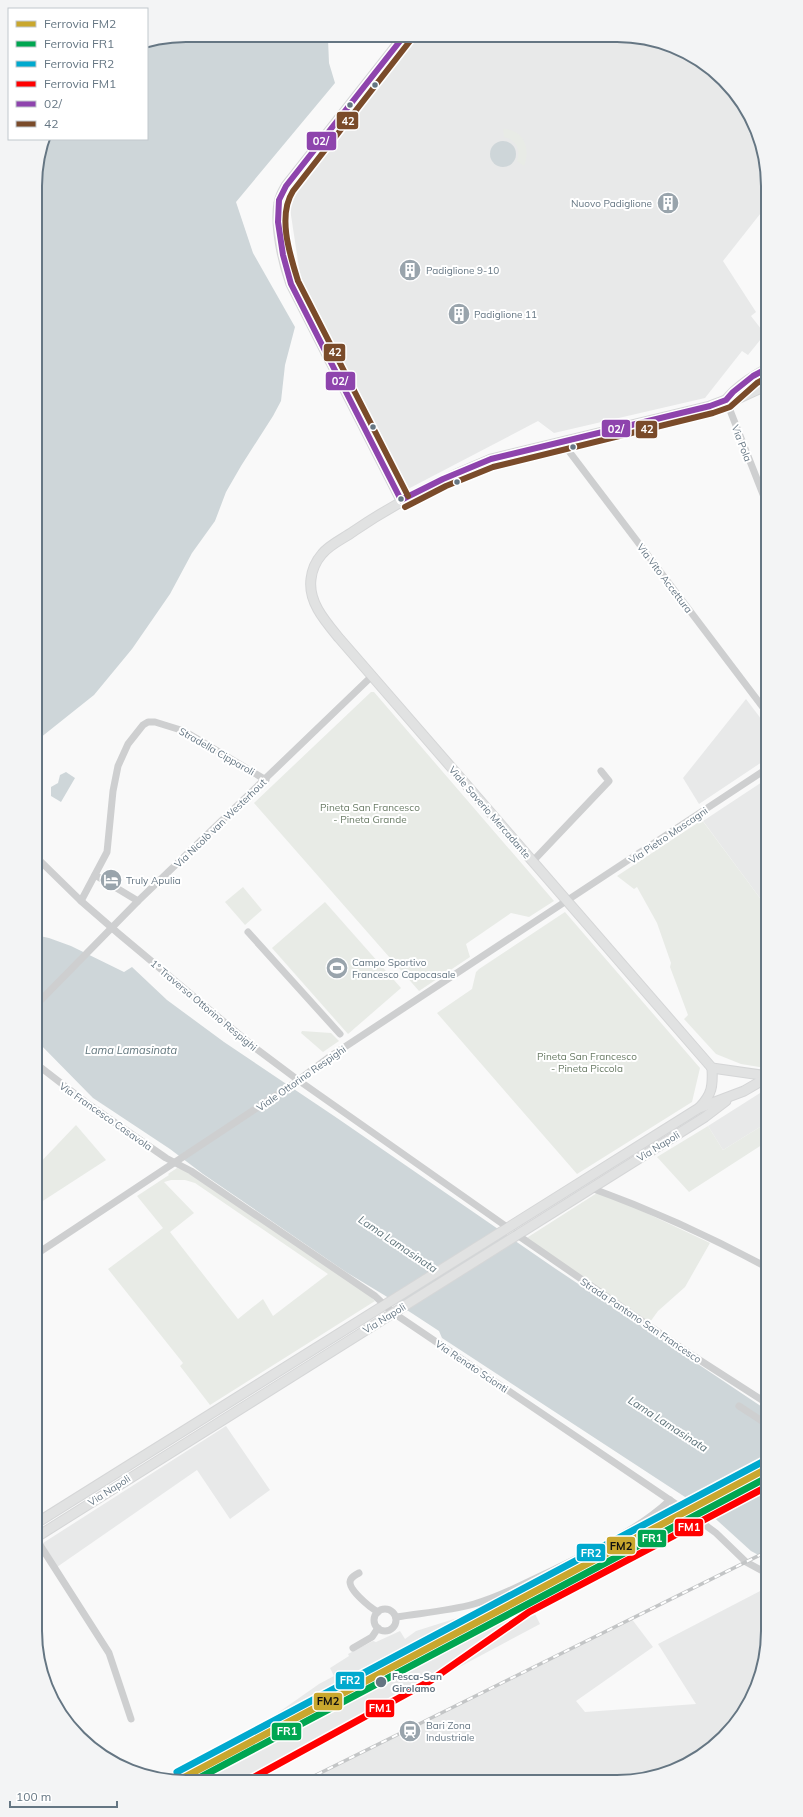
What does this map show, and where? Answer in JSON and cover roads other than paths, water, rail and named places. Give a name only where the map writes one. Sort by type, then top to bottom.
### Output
[{"type":"main road","points":[[399,42],[286,186],[279,202],[278,216],[282,249],[291,284],[401,500]]},
{"type":"main road","points":[[726,400],[733,392],[753,376],[761,372]]},
{"type":"main road","name":"Viale Saverio Mercadante","points":[[712,1068],[336,634],[313,602],[310,584],[312,573],[321,555],[331,546],[401,500],[443,479],[491,459],[710,406],[726,400],[736,400],[761,388]]},
{"type":"main road","points":[[699,1108],[708,1098],[711,1091],[713,1079],[712,1068],[761,1076]]},
{"type":"main road","name":"Via Napoli","points":[[42,1534],[516,1234],[705,1117],[731,1097],[761,1081]]},
{"type":"main road","name":"Via Napoli","points":[[42,1520],[699,1108],[731,1097]]},
{"type":"street","name":"Via Pola","points":[[726,400],[761,489]]},
{"type":"street","name":"Via Vito Accettura","points":[[562,442],[761,705]]},
{"type":"street","name":"Via Nicolò van Westerhout","points":[[42,999],[138,901],[266,780],[372,676]]},
{"type":"street","name":"Stradella Cipparoli","points":[[81,901],[107,852],[113,791],[118,766],[128,744],[143,724],[155,722],[184,730],[266,780]]},
{"type":"street","points":[[533,862],[610,781],[601,771]]},
{"type":"street","name":"Via Pietro Mascagni","points":[[567,902],[761,773]]},
{"type":"street","points":[[42,863],[111,930]]},
{"type":"street","points":[[95,876],[138,901]]},
{"type":"street","name":"Viale Ottorino Respighi","points":[[42,1250],[296,1082],[328,1058],[567,902]]},
{"type":"street","name":"1° Traversa Ottorino Respighi","points":[[111,930],[296,1082]]},
{"type":"street","points":[[248,932],[340,1034]]},
{"type":"street","name":"Via Francesco Casavola","points":[[42,1070],[88,1104],[175,1162]]},
{"type":"street","points":[[296,1082],[507,1227]]},
{"type":"street","name":"Via Renato Scionti","points":[[175,1162],[191,1171],[375,1296],[670,1500],[716,1533],[749,1564],[761,1570]]},
{"type":"street","points":[[591,1188],[630,1202],[715,1240],[761,1264]]},
{"type":"street","name":"Strada Pantano San Francesco","points":[[516,1234],[684,1350],[761,1400]]},
{"type":"street","points":[[739,1406],[761,1420]]},
{"type":"street","points":[[396,1618],[473,1604],[496,1597],[567,1563],[637,1526],[654,1515],[670,1500]]},
{"type":"street","points":[[42,1548],[109,1653],[131,1719]]},
{"type":"street","points":[[359,1573],[351,1578],[350,1582],[352,1587],[365,1604],[378,1612],[388,1610],[392,1611],[396,1618],[395,1625],[390,1630],[384,1631],[378,1628],[374,1618],[378,1612]]},
{"type":"street","points":[[353,1648],[372,1637],[378,1628]]},
{"type":"water","points":[[176,42],[328,42],[329,63],[335,83],[236,202],[253,253],[295,327],[285,365],[281,401],[226,492],[215,521],[192,553],[170,594],[132,649],[94,695],[42,736],[42,176],[50,140],[148,140],[148,47]]},
{"type":"water","points":[[503,141],[512,145],[516,154],[512,163],[503,167],[494,163],[490,154],[494,145]]},
{"type":"water","points":[[66,772],[75,778],[61,802],[51,796],[51,787],[58,783],[60,775]]},
{"type":"water","name":"Lama Lamasinata","points":[[42,936],[71,946],[124,972],[132,967],[167,1000],[224,1042],[553,1267],[761,1406],[761,1556],[751,1551],[708,1512],[442,1338],[439,1331],[346,1272],[203,1174],[170,1149],[93,1098],[42,1046]]},
{"type":"railway","points":[[316,1775],[761,1554]]},
{"type":"rail line","name":"FR2","points":[[177,1772],[761,1463]]},
{"type":"rail line","name":"FM2","points":[[189,1775],[761,1472]]},
{"type":"rail line","name":"FR1","points":[[205,1775],[761,1481]]},
{"type":"rail line","name":"FM1","points":[[258,1775],[430,1681],[529,1612],[761,1490]]},
{"type":"place","name":"Nuovo Padiglione","points":[[668,203]]},
{"type":"place","name":"Padiglione 9-10","points":[[410,270]]},
{"type":"place","name":"Padiglione 11","points":[[459,314]]},
{"type":"place","name":"Truly Apulia","points":[[111,880]]},
{"type":"place","name":"Campo Sportivo Francesco Capocasale","points":[[337,968]]},
{"type":"place","name":"Fesca-San Girolamo","points":[[381,1682]]},
{"type":"place","name":"Bari Zona Industriale","points":[[410,1731]]},
{"type":"park label","name":"Pineta San Francesco - Pineta Grande","points":[[370,812]]},
{"type":"park label","name":"Pineta San Francesco - Pineta Piccola","points":[[587,1062]]}]
